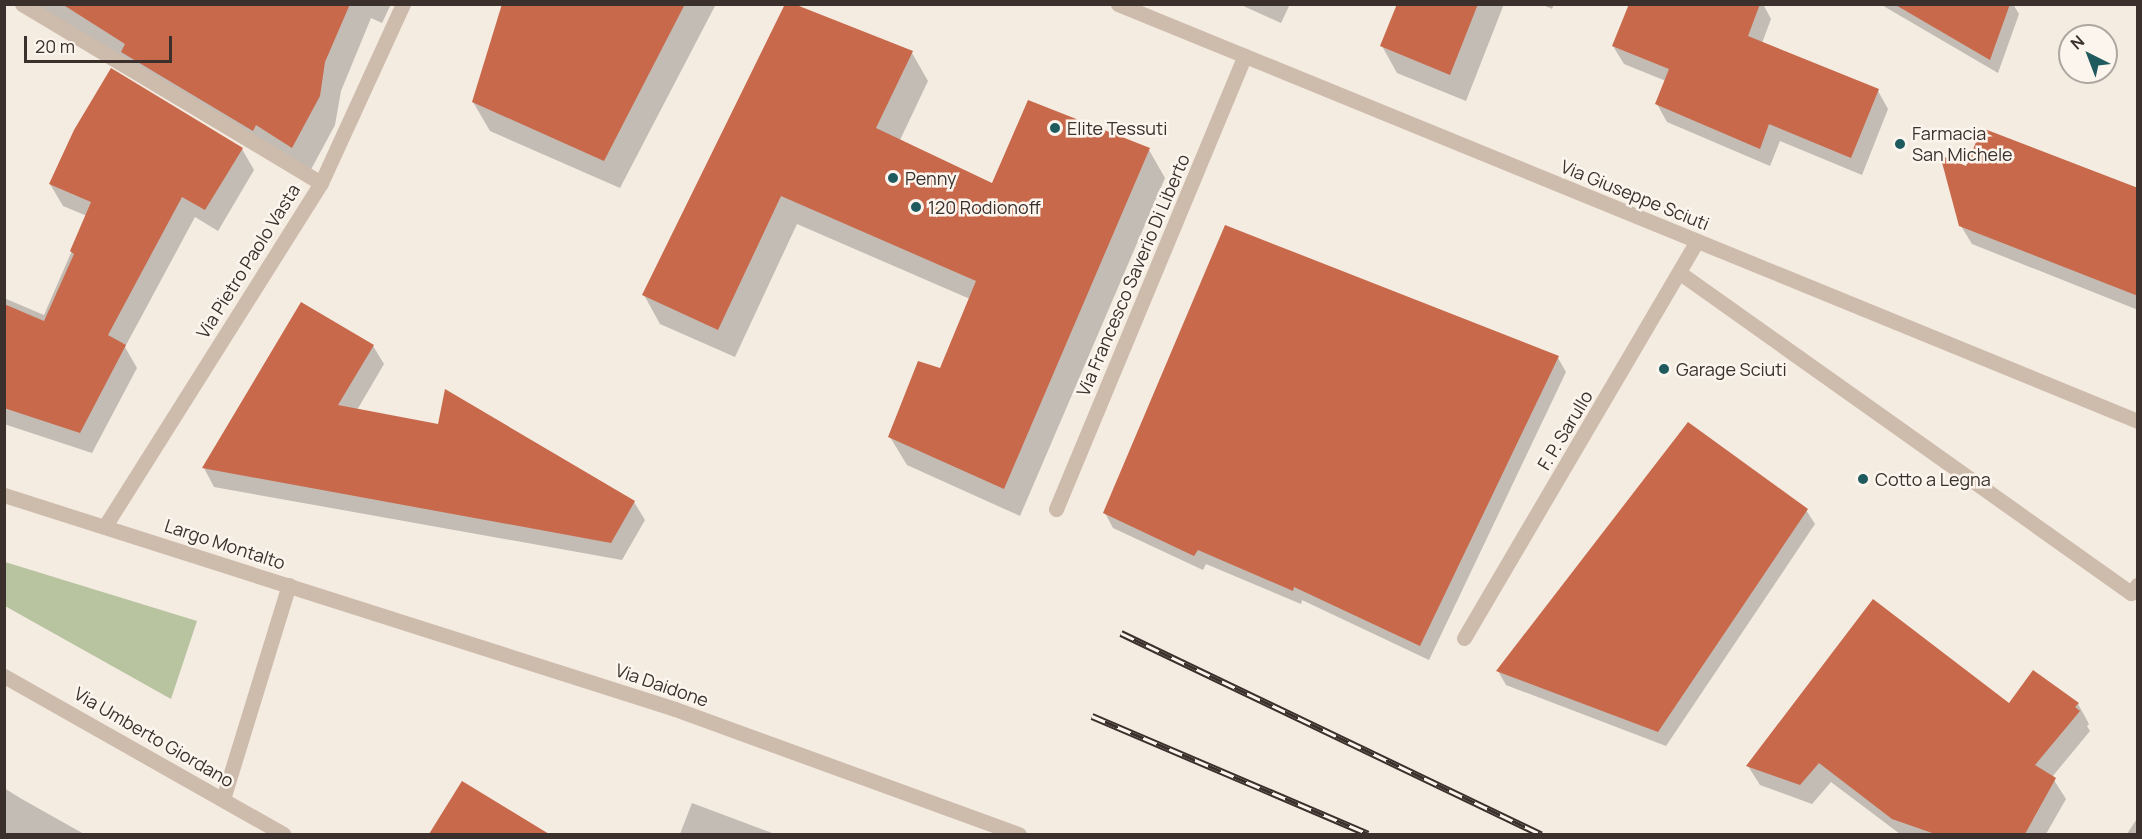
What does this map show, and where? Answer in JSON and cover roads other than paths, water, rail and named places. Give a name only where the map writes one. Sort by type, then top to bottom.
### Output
[{"type":"street","points":[[22,4],[321,183]]},
{"type":"street","name":"Via Pietro Paolo Vasta","points":[[105,526],[321,183],[403,4]]},
{"type":"street","name":"Via Giuseppe Sciuti","points":[[1118,4],[2138,421]]},
{"type":"street","name":"Via Francesco Saverio Di Liberto","points":[[1056,509],[1245,56]]},
{"type":"street","name":"F. P. Sarullo","points":[[1464,638],[1697,241]]},
{"type":"street","points":[[1680,273],[2131,593],[2138,584]]},
{"type":"street","name":"Largo Montalto","points":[[4,495],[289,585],[223,799]]},
{"type":"street","name":"Via Daidone","points":[[289,585],[675,709],[1019,834]]},
{"type":"street","name":"Via Umberto Giordano","points":[[4,676],[283,834]]},
{"type":"railway","points":[[1121,633],[1541,834]]},
{"type":"railway","points":[[1092,716],[1368,834]]},
{"type":"place","name":"Elite Tessuti","points":[[1055,128]]},
{"type":"place","name":"Farmacia San Michele","points":[[1900,144]]},
{"type":"place","name":"Penny","points":[[893,178]]},
{"type":"place","name":"120 Rodionoff","points":[[916,207]]},
{"type":"place","name":"Garage Sciuti","points":[[1664,369]]},
{"type":"place","name":"Cotto a Legna","points":[[1863,479]]}]
